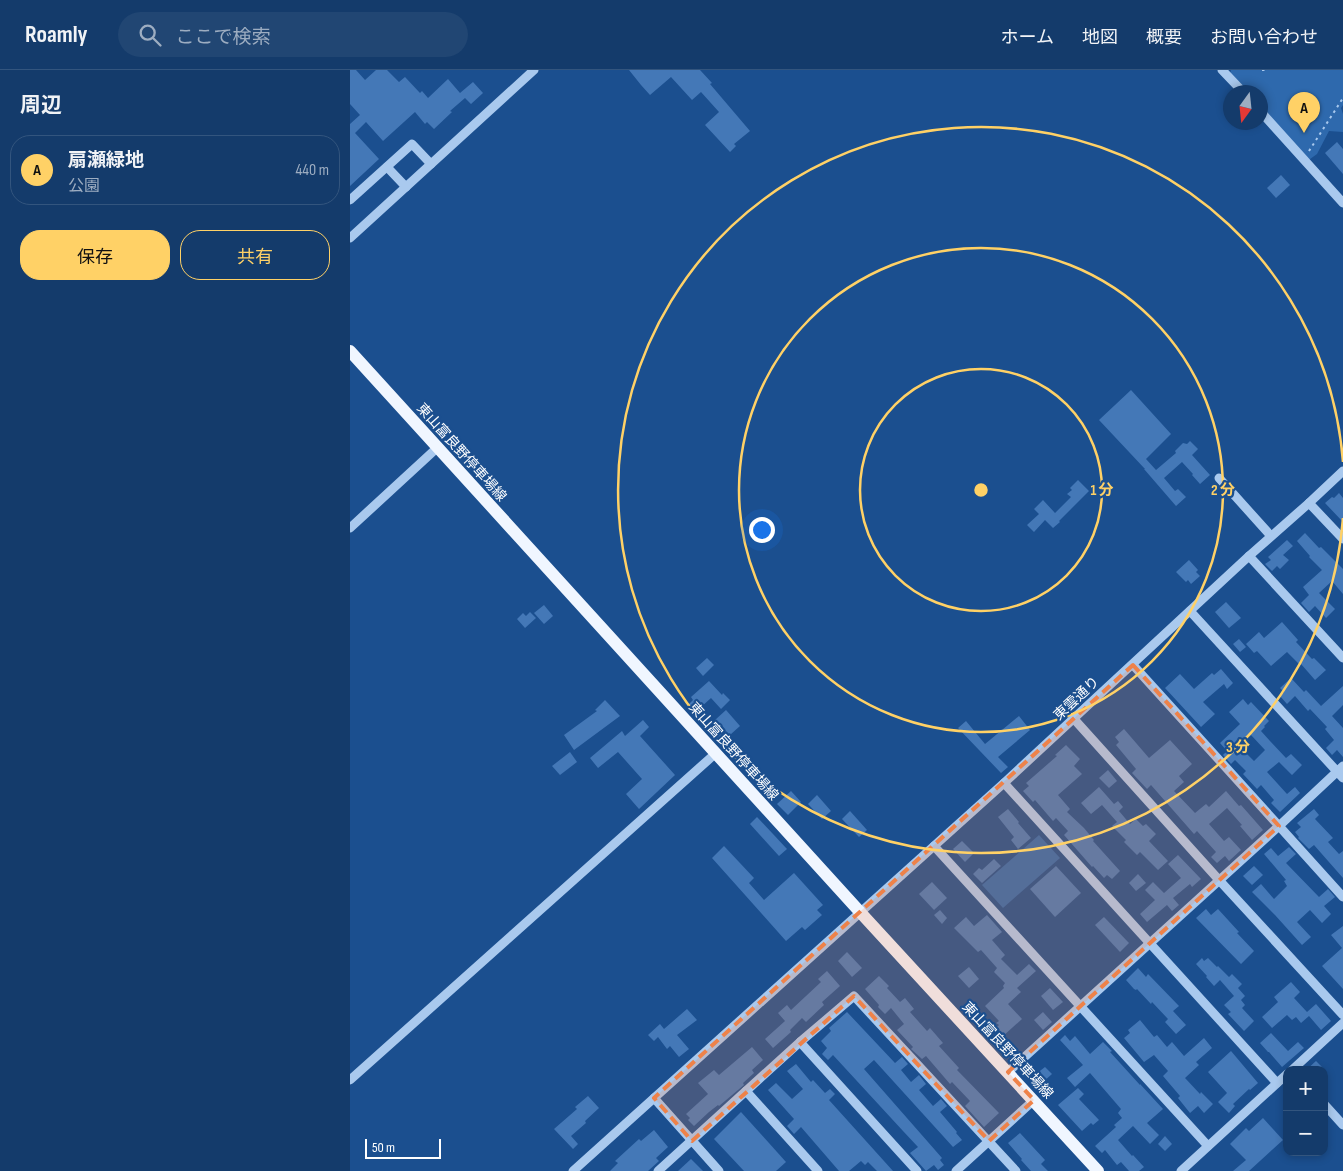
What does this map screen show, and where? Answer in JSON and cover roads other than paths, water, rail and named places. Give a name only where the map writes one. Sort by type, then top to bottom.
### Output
[{"type":"main road","name":"東山富良野停車場線","points":[[350,351],[1098,1171]]},
{"type":"street","points":[[350,238],[534,70]]},
{"type":"street","points":[[1222,70],[1236,85]]},
{"type":"street","points":[[1268,121],[1343,203]]},
{"type":"street","points":[[350,200],[412,144],[430,164]]},
{"type":"street","points":[[387,167],[406,187]]},
{"type":"street","points":[[350,528],[438,447]]},
{"type":"street","name":"東雲通り","points":[[573,1171],[1004,783],[1343,471]]},
{"type":"street","points":[[1219,478],[1271,536]]},
{"type":"street","points":[[1310,503],[1343,539]]},
{"type":"street","points":[[1249,556],[1343,658]]},
{"type":"street","points":[[1008,1072],[1341,772],[1190,611]]},
{"type":"street","points":[[1133,665],[1343,897]]},
{"type":"street","points":[[1074,719],[1343,1015]]},
{"type":"street","points":[[350,1080],[716,753]]},
{"type":"street","points":[[1004,783],[1277,1083]]},
{"type":"street","points":[[934,846],[1208,1146]]},
{"type":"street","points":[[658,1171],[800,1042],[854,996],[1016,1171]]},
{"type":"street","points":[[1296,1066],[1343,1023]]},
{"type":"street","points":[[800,1042],[917,1171]]},
{"type":"street","points":[[1181,1171],[1283,1078]]},
{"type":"street","points":[[746,1091],[818,1171]]},
{"type":"street","points":[[654,1098],[719,1171]]},
{"type":"street","points":[[956,1171],[1034,1100]]},
{"type":"street","points":[[1328,1108],[1343,1125]]},
{"type":"place","name":"扇瀬緑地","points":[[1304,133]]}]
